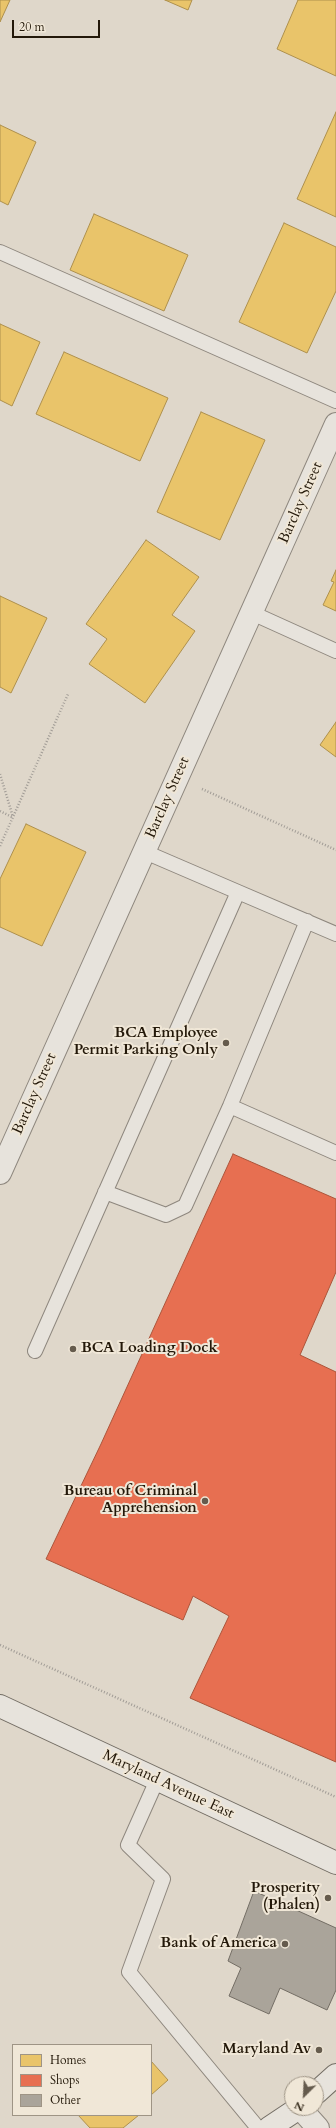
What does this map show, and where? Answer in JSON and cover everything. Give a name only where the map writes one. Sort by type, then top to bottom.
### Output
[{"type":"street","name":"Barclay Street","points":[[0,1173],[336,424]]},
{"type":"street","name":"Maryland Avenue East","points":[[0,1706],[336,1863]]},
{"type":"street","points":[[324,2086],[336,2075]]},
{"type":"street","points":[[270,2128],[288,2116]]},
{"type":"street","points":[[307,2116],[318,2128]]},
{"type":"lane","points":[[0,252],[336,401]]},
{"type":"lane","points":[[252,612],[336,651]]},
{"type":"lane","points":[[145,852],[336,934]]},
{"type":"lane","points":[[35,1351],[238,892]]},
{"type":"lane","points":[[105,1192],[166,1215],[184,1206],[230,1106],[307,921]]},
{"type":"lane","points":[[230,1106],[336,1153]]},
{"type":"lane","points":[[157,1780],[128,1846],[163,1879],[129,1972],[258,2128]]},
{"type":"path","points":[[0,846],[68,694]]},
{"type":"path","points":[[0,774],[13,817]]},
{"type":"path","points":[[177,778],[336,850]]},
{"type":"path","points":[[0,811],[13,817]]},
{"type":"path","points":[[0,1645],[336,1797]]},
{"type":"building: Homes","points":[[0,0],[10,0],[0,22]]},
{"type":"building: Homes","points":[[165,0],[192,0],[188,10]]},
{"type":"building: Homes","points":[[298,0],[336,0],[336,76],[277,49]]},
{"type":"building: Homes","points":[[336,112],[336,217],[297,199]]},
{"type":"building: Homes","points":[[0,125],[36,142],[8,205],[0,201]]},
{"type":"building: Homes","points":[[94,214],[188,255],[164,311],[70,270]]},
{"type":"building: Homes","points":[[284,223],[336,247],[336,291],[307,353],[239,322]]},
{"type":"building: Homes","points":[[0,324],[40,342],[12,406],[0,400]]},
{"type":"building: Homes","points":[[64,352],[168,398],[140,461],[36,414]]},
{"type":"building: Homes","points":[[201,412],[265,440],[220,540],[157,512]]},
{"type":"building: Homes","points":[[146,540],[199,577],[172,615],[195,631],[145,703],[89,664],[107,639],[86,624]]},
{"type":"building: Homes","points":[[336,570],[336,611],[323,605],[334,582],[331,581]]},
{"type":"building: Homes","points":[[0,596],[47,618],[11,693],[0,687]]},
{"type":"building: Homes","points":[[336,722],[336,757],[320,745]]},
{"type":"building: Homes","points":[[26,824],[86,852],[42,946],[0,927],[0,879]]},
{"type":"building: Homes","points":[[152,2062],[168,2080],[152,2094]]},
{"type":"building: Homes","points":[[79,2116],[138,2116],[123,2128],[90,2128]]},
{"type":"building: Shops","name":"Bureau of Criminal Apprehension","points":[[233,1154],[336,1199],[336,1272],[300,1355],[336,1372],[336,1762],[190,1698],[229,1616],[193,1596],[183,1620],[46,1559],[101,1444]]},
{"type":"building: Other","name":"Bank of America","points":[[254,1891],[336,1928],[336,1990],[327,2010],[280,1988],[269,2014],[229,1996],[241,1968],[228,1961]]},
{"type":"place","name":"BCA Employee Permit Parking Only","points":[[226,1043]]},
{"type":"place","name":"BCA Loading Dock","points":[[73,1349]]},
{"type":"place","name":"Bureau of Criminal Apprehension","points":[[205,1501]]},
{"type":"place","name":"Prosperity (Phalen)","points":[[328,1898]]},
{"type":"place","name":"Bank of America","points":[[285,1944]]},
{"type":"place","name":"Maryland Av","points":[[319,2050]]}]
